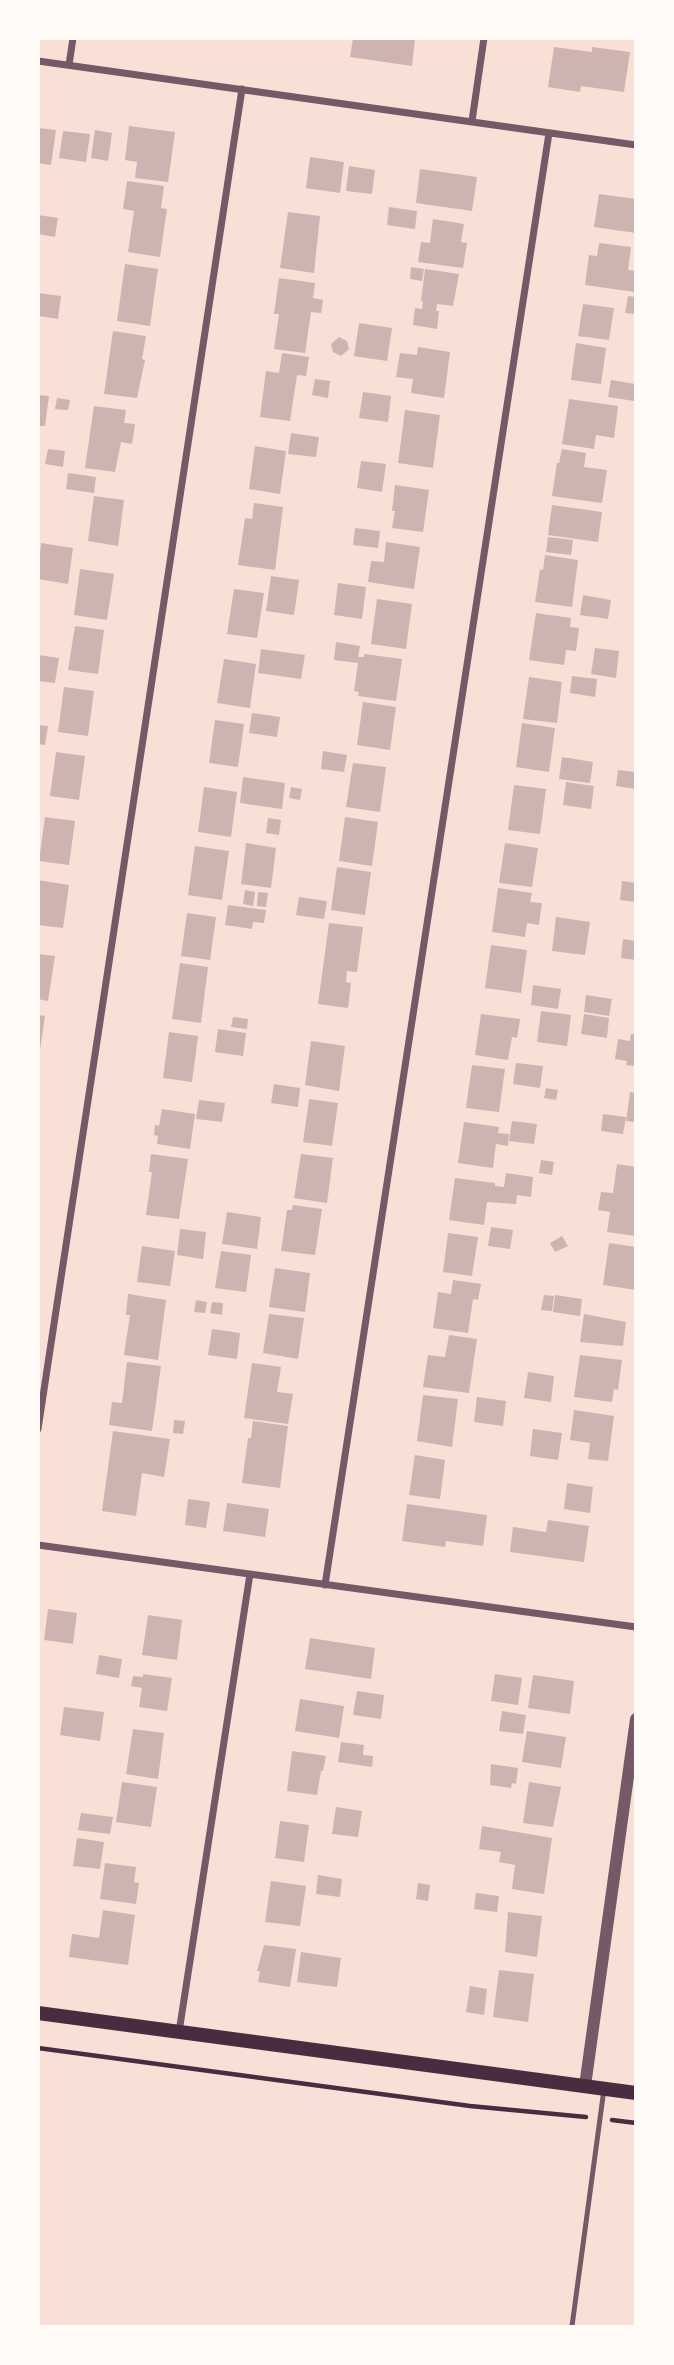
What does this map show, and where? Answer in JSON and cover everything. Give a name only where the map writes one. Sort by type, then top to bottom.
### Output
[{"type":"main road","points":[[38,2013],[635,2093]]},
{"type":"street","points":[[69,65],[73,38]]},
{"type":"street","points":[[472,121],[484,38]]},
{"type":"street","points":[[38,61],[635,145]]},
{"type":"street","points":[[38,1429],[242,89]]},
{"type":"street","points":[[325,1585],[549,133]]},
{"type":"street","points":[[38,1545],[635,1627]]},
{"type":"street","points":[[179,2032],[250,1574]]},
{"type":"street","points":[[584,2086],[635,1719]]},
{"type":"lane","points":[[572,2326],[604,2089]]},
{"type":"path","points":[[38,2048],[470,2106],[635,2123]]},
{"type":"building","points":[[353,38],[415,38],[412,66],[350,57]]},
{"type":"building","points":[[554,47],[592,52],[592,47],[630,52],[624,92],[581,86],[580,92],[548,87]]},
{"type":"building","points":[[129,126],[175,132],[168,182],[135,178],[137,162],[125,160]]},
{"type":"building","points":[[38,128],[56,130],[51,165],[38,163]]},
{"type":"building","points":[[95,130],[112,133],[108,161],[91,158]]},
{"type":"building","points":[[63,131],[90,134],[86,162],[59,158]]},
{"type":"building","points":[[310,157],[344,162],[340,193],[306,188]]},
{"type":"building","points":[[349,166],[375,170],[372,194],[346,191]]},
{"type":"building","points":[[420,169],[477,177],[472,211],[416,203]]},
{"type":"building","points":[[127,181],[164,186],[161,208],[167,209],[160,257],[128,252],[134,211],[123,209]]},
{"type":"building","points":[[599,194],[636,199],[636,233],[594,227]]},
{"type":"building","points":[[389,207],[417,211],[415,229],[387,225]]},
{"type":"building","points":[[288,212],[320,216],[314,273],[280,268]]},
{"type":"building","points":[[38,215],[58,218],[55,237],[38,234]]},
{"type":"building","points":[[433,219],[464,224],[461,242],[467,243],[463,268],[418,262],[421,242],[430,243]]},
{"type":"building","points":[[599,243],[631,247],[628,270],[636,271],[635,292],[585,285],[589,255],[597,256]]},
{"type":"building","points":[[125,264],[158,269],[150,326],[117,321]]},
{"type":"building","points":[[411,267],[424,269],[422,281],[410,279]]},
{"type":"building","points":[[425,269],[459,274],[453,306],[437,304],[437,329],[413,325],[415,308],[422,309]]},
{"type":"building","points":[[279,278],[315,283],[313,298],[323,300],[321,313],[311,312],[305,353],[274,349],[279,314],[274,314]]},
{"type":"building","points":[[38,293],[61,296],[58,319],[38,316]]},
{"type":"building","points":[[628,296],[636,297],[636,314],[625,313]]},
{"type":"building","points":[[583,304],[614,308],[609,340],[578,336]]},
{"type":"building","points":[[359,323],[392,328],[387,361],[354,356]]},
{"type":"building","points":[[113,331],[146,336],[142,359],[145,360],[137,398],[104,394]]},
{"type":"building","points":[[339,337],[347,341],[349,349],[341,356],[333,352],[331,344]]},
{"type":"building","points":[[576,343],[606,348],[601,384],[571,380]]},
{"type":"building","points":[[418,347],[450,352],[444,398],[411,393],[413,379],[396,377],[400,353],[417,355]]},
{"type":"building","points":[[282,353],[309,357],[306,376],[297,375],[290,421],[260,417],[266,371],[279,373]]},
{"type":"building","points":[[315,379],[330,381],[328,398],[312,395]]},
{"type":"building","points":[[611,380],[636,384],[634,401],[608,397]]},
{"type":"building","points":[[363,392],[391,396],[388,422],[359,418]]},
{"type":"building","points":[[38,395],[49,396],[45,426],[38,426]]},
{"type":"building","points":[[57,398],[70,400],[68,410],[55,409]]},
{"type":"building","points":[[569,399],[618,406],[614,438],[596,435],[594,449],[562,444]]},
{"type":"building","points":[[94,406],[126,410],[124,423],[135,424],[132,444],[121,442],[115,472],[85,468]]},
{"type":"building","points":[[405,410],[440,415],[433,468],[398,463]]},
{"type":"building","points":[[291,433],[319,437],[316,457],[288,454]]},
{"type":"building","points":[[255,446],[286,451],[280,494],[249,489]]},
{"type":"building","points":[[48,449],[65,451],[63,467],[45,464]]},
{"type":"building","points":[[562,449],[586,453],[584,467],[607,470],[602,503],[552,496]]},
{"type":"building","points":[[361,461],[386,464],[382,492],[357,488]]},
{"type":"building","points":[[68,473],[96,477],[94,493],[66,489]]},
{"type":"building","points":[[395,485],[429,490],[423,532],[392,528]]},
{"type":"building","points":[[94,496],[124,500],[118,546],[88,541]]},
{"type":"building","points":[[254,503],[283,507],[275,570],[238,565],[245,518],[252,519]]},
{"type":"building","points":[[552,505],[602,512],[598,542],[548,535]]},
{"type":"building","points":[[355,528],[380,531],[378,548],[353,545]]},
{"type":"building","points":[[548,537],[573,540],[571,555],[546,552]]},
{"type":"building","points":[[386,542],[420,547],[414,589],[368,582],[371,561],[384,562]]},
{"type":"building","points":[[41,543],[73,548],[68,584],[38,579]]},
{"type":"building","points":[[545,555],[578,560],[572,607],[535,602]]},
{"type":"building","points":[[80,569],[114,574],[107,620],[74,615]]},
{"type":"building","points":[[271,576],[299,580],[294,615],[266,611]]},
{"type":"building","points":[[338,583],[366,587],[362,619],[334,615]]},
{"type":"building","points":[[234,589],[264,593],[257,638],[227,634]]},
{"type":"building","points":[[583,595],[611,600],[608,619],[580,615]]},
{"type":"building","points":[[377,599],[412,604],[406,649],[371,644]]},
{"type":"building","points":[[536,613],[571,618],[570,627],[579,628],[576,651],[566,650],[564,665],[529,660]]},
{"type":"building","points":[[75,626],[104,630],[98,674],[68,670]]},
{"type":"building","points":[[336,642],[360,646],[358,657],[364,657],[364,654],[402,659],[396,701],[358,696],[359,692],[354,691],[358,663],[334,660]]},
{"type":"building","points":[[595,648],[619,651],[616,678],[591,674]]},
{"type":"building","points":[[261,649],[305,655],[301,679],[258,673]]},
{"type":"building","points":[[38,655],[59,658],[55,683],[38,681]]},
{"type":"building","points":[[224,659],[256,664],[250,708],[217,703]]},
{"type":"building","points":[[572,676],[597,679],[595,697],[570,693]]},
{"type":"building","points":[[529,677],[562,682],[557,723],[523,719]]},
{"type":"building","points":[[64,687],[94,691],[88,736],[58,732]]},
{"type":"building","points":[[363,702],[396,707],[390,750],[357,745]]},
{"type":"building","points":[[252,713],[280,717],[277,737],[249,733]]},
{"type":"building","points":[[215,720],[244,724],[238,767],[209,763]]},
{"type":"building","points":[[522,723],[555,728],[549,772],[516,767]]},
{"type":"building","points":[[38,725],[48,726],[45,745],[38,744]]},
{"type":"building","points":[[323,751],[347,755],[344,772],[321,769]]},
{"type":"building","points":[[56,752],[85,756],[79,800],[50,796]]},
{"type":"building","points":[[562,757],[593,762],[590,783],[559,779]]},
{"type":"building","points":[[353,763],[386,767],[380,812],[346,807]]},
{"type":"building","points":[[618,770],[636,772],[636,789],[616,786]]},
{"type":"building","points":[[243,777],[285,783],[282,809],[240,803]]},
{"type":"building","points":[[566,782],[594,786],[591,809],[563,805]]},
{"type":"building","points":[[514,785],[546,789],[540,834],[508,830]]},
{"type":"building","points":[[204,787],[237,792],[231,837],[198,832]]},
{"type":"building","points":[[291,787],[302,789],[300,800],[289,798]]},
{"type":"building","points":[[45,817],[75,821],[69,865],[39,861]]},
{"type":"building","points":[[345,817],[378,822],[372,866],[339,861]]},
{"type":"building","points":[[268,818],[281,820],[279,835],[266,833]]},
{"type":"building","points":[[246,843],[276,848],[271,888],[241,884]]},
{"type":"building","points":[[505,843],[538,848],[532,887],[499,883]]},
{"type":"building","points":[[195,846],[229,851],[222,900],[188,895]]},
{"type":"building","points":[[337,867],[371,872],[365,915],[331,910]]},
{"type":"building","points":[[38,880],[69,885],[63,928],[38,925]]},
{"type":"building","points":[[622,881],[636,883],[636,902],[620,900]]},
{"type":"building","points":[[498,888],[532,893],[530,902],[542,903],[539,925],[527,923],[525,937],[492,932]]},
{"type":"building","points":[[245,890],[255,892],[253,906],[243,904]]},
{"type":"building","points":[[258,892],[268,893],[266,907],[257,906]]},
{"type":"building","points":[[299,897],[327,901],[324,919],[296,915]]},
{"type":"building","points":[[228,905],[266,910],[264,923],[253,922],[252,929],[225,925]]},
{"type":"building","points":[[187,913],[216,917],[210,960],[181,956]]},
{"type":"building","points":[[556,917],[590,922],[585,955],[552,951]]},
{"type":"building","points":[[329,923],[363,927],[357,972],[347,971],[346,982],[351,983],[348,1008],[318,1004]]},
{"type":"building","points":[[623,939],[636,941],[636,960],[621,958]]},
{"type":"building","points":[[491,945],[527,950],[521,993],[485,988]]},
{"type":"building","points":[[38,954],[55,956],[48,1001],[38,999]]},
{"type":"building","points":[[180,963],[208,967],[201,1023],[172,1019]]},
{"type":"building","points":[[533,985],[561,989],[558,1009],[531,1005]]},
{"type":"building","points":[[586,995],[612,999],[609,1016],[584,1012]]},
{"type":"building","points":[[541,1011],[571,1015],[567,1046],[537,1042]]},
{"type":"building","points":[[481,1014],[520,1019],[517,1038],[512,1037],[508,1060],[475,1055]]},
{"type":"building","points":[[584,1014],[609,1018],[607,1038],[581,1034]]},
{"type":"building","points":[[38,1015],[45,1016],[40,1050],[38,1050]]},
{"type":"building","points":[[233,1017],[248,1019],[247,1029],[231,1027]]},
{"type":"building","points":[[218,1029],[246,1033],[243,1056],[215,1052]]},
{"type":"building","points":[[169,1032],[198,1036],[192,1082],[163,1078]]},
{"type":"building","points":[[631,1034],[636,1034],[636,1066],[626,1065],[627,1061],[615,1059],[618,1039],[630,1041]]},
{"type":"building","points":[[311,1041],[345,1046],[339,1091],[305,1085]]},
{"type":"building","points":[[516,1063],[543,1066],[540,1088],[513,1084]]},
{"type":"building","points":[[472,1065],[505,1069],[499,1112],[466,1108]]},
{"type":"building","points":[[274,1084],[300,1088],[298,1107],[271,1103]]},
{"type":"building","points":[[546,1088],[558,1090],[556,1100],[544,1098]]},
{"type":"building","points":[[630,1092],[636,1093],[636,1122],[626,1121]]},
{"type":"building","points":[[309,1099],[338,1103],[332,1146],[303,1142]]},
{"type":"building","points":[[199,1100],[225,1103],[222,1122],[196,1119]]},
{"type":"building","points":[[162,1109],[195,1114],[190,1149],[157,1144],[155,1125],[159,1126]]},
{"type":"building","points":[[603,1114],[626,1117],[623,1134],[601,1131]]},
{"type":"building","points":[[512,1121],[537,1124],[534,1144],[509,1141]]},
{"type":"building","points":[[464,1122],[499,1127],[498,1133],[509,1134],[508,1146],[496,1144],[493,1168],[458,1163]]},
{"type":"building","points":[[151,1154],[188,1159],[179,1219],[146,1215],[152,1172],[149,1172]]},
{"type":"building","points":[[301,1154],[333,1158],[327,1203],[294,1198]]},
{"type":"building","points":[[541,1160],[554,1162],[552,1175],[539,1173]]},
{"type":"building","points":[[617,1164],[636,1167],[636,1236],[607,1232],[610,1212],[598,1210],[601,1192],[613,1193]]},
{"type":"building","points":[[506,1173],[533,1177],[531,1197],[517,1195],[516,1204],[487,1202],[484,1225],[449,1220],[455,1178],[495,1183],[495,1186],[504,1187]]},
{"type":"building","points":[[293,1205],[322,1209],[315,1255],[281,1251],[287,1210],[292,1210]]},
{"type":"building","points":[[227,1212],[261,1217],[257,1249],[222,1244]]},
{"type":"building","points":[[491,1227],[513,1230],[510,1249],[488,1246]]},
{"type":"building","points":[[180,1229],[206,1232],[203,1259],[177,1255]]},
{"type":"building","points":[[448,1233],[478,1237],[472,1276],[443,1272]]},
{"type":"building","points":[[562,1236],[568,1246],[555,1252],[550,1243]]},
{"type":"building","points":[[609,1243],[636,1247],[636,1290],[603,1285]]},
{"type":"building","points":[[142,1246],[175,1251],[170,1286],[137,1282]]},
{"type":"building","points":[[221,1251],[251,1255],[246,1292],[215,1288]]},
{"type":"building","points":[[275,1268],[310,1273],[305,1312],[269,1307]]},
{"type":"building","points":[[453,1280],[481,1284],[478,1300],[473,1299],[468,1333],[433,1328],[438,1292],[451,1294]]},
{"type":"building","points":[[128,1294],[166,1300],[158,1360],[124,1355],[130,1315],[126,1315]]},
{"type":"building","points":[[544,1295],[554,1296],[552,1311],[541,1310]]},
{"type":"building","points":[[555,1295],[582,1299],[580,1316],[553,1312]]},
{"type":"building","points":[[196,1300],[207,1302],[205,1313],[194,1312]]},
{"type":"building","points":[[212,1302],[223,1303],[222,1315],[210,1313]]},
{"type":"building","points":[[269,1314],[304,1318],[298,1359],[263,1353]]},
{"type":"building","points":[[584,1314],[626,1322],[623,1346],[580,1342]]},
{"type":"building","points":[[212,1329],[240,1333],[237,1359],[208,1355]]},
{"type":"building","points":[[449,1335],[477,1339],[469,1393],[423,1387],[428,1355],[445,1357]]},
{"type":"building","points":[[580,1355],[622,1360],[618,1390],[614,1389],[612,1402],[574,1397]]},
{"type":"building","points":[[127,1362],[161,1366],[152,1431],[109,1425],[112,1402],[122,1403]]},
{"type":"building","points":[[252,1363],[281,1367],[277,1392],[293,1394],[288,1424],[244,1418]]},
{"type":"building","points":[[528,1372],[554,1376],[551,1402],[524,1398]]},
{"type":"building","points":[[423,1395],[458,1399],[452,1447],[417,1441]]},
{"type":"building","points":[[477,1397],[506,1401],[503,1426],[474,1422]]},
{"type":"building","points":[[574,1410],[614,1416],[608,1461],[588,1459],[590,1443],[570,1440]]},
{"type":"building","points":[[174,1420],[185,1421],[183,1434],[173,1433]]},
{"type":"building","points":[[253,1421],[288,1426],[280,1488],[242,1483]]},
{"type":"building","points":[[533,1429],[562,1433],[558,1460],[530,1456]]},
{"type":"building","points":[[113,1431],[170,1439],[164,1477],[142,1473],[136,1516],[102,1511]]},
{"type":"building","points":[[415,1455],[445,1460],[440,1499],[409,1495]]},
{"type":"building","points":[[567,1483],[593,1487],[590,1513],[564,1509]]},
{"type":"building","points":[[188,1499],[210,1502],[206,1528],[185,1525]]},
{"type":"building","points":[[227,1503],[269,1509],[265,1537],[223,1531]]},
{"type":"building","points":[[407,1504],[487,1515],[483,1546],[446,1541],[445,1547],[402,1541]]},
{"type":"building","points":[[548,1520],[589,1526],[584,1562],[510,1552],[513,1527],[546,1532]]},
{"type":"building","points":[[48,1609],[77,1613],[73,1644],[44,1640]]},
{"type":"building","points":[[148,1615],[182,1620],[177,1660],[142,1655]]},
{"type":"building","points":[[310,1638],[375,1648],[371,1679],[305,1669]]},
{"type":"building","points":[[99,1655],[122,1659],[119,1678],[96,1674]]},
{"type":"building","points":[[143,1674],[172,1678],[167,1711],[139,1707],[142,1688],[131,1686],[133,1676],[143,1677]]},
{"type":"building","points":[[495,1674],[522,1678],[518,1705],[491,1701]]},
{"type":"building","points":[[533,1675],[574,1681],[570,1714],[528,1708]]},
{"type":"building","points":[[357,1691],[384,1695],[381,1719],[353,1715]]},
{"type":"building","points":[[300,1699],[344,1706],[339,1738],[295,1731]]},
{"type":"building","points":[[64,1707],[104,1712],[100,1741],[60,1735]]},
{"type":"building","points":[[502,1711],[526,1715],[523,1734],[499,1731]]},
{"type":"building","points":[[133,1729],[164,1733],[158,1779],[126,1774]]},
{"type":"building","points":[[527,1731],[566,1737],[561,1768],[522,1762]]},
{"type":"building","points":[[341,1742],[364,1745],[363,1755],[373,1756],[372,1767],[338,1762]]},
{"type":"building","points":[[292,1751],[326,1756],[317,1795],[287,1791]]},
{"type":"building","points":[[491,1764],[518,1768],[516,1784],[512,1783],[511,1788],[490,1785]]},
{"type":"building","points":[[122,1782],[157,1787],[151,1827],[116,1822]]},
{"type":"building","points":[[529,1782],[561,1787],[553,1827],[523,1823]]},
{"type":"building","points":[[336,1807],[362,1811],[358,1837],[332,1834]]},
{"type":"building","points":[[81,1813],[113,1817],[110,1834],[78,1830]]},
{"type":"building","points":[[280,1821],[309,1825],[304,1862],[275,1858]]},
{"type":"building","points":[[482,1826],[552,1838],[544,1894],[512,1889],[515,1865],[499,1862],[501,1852],[479,1849]]},
{"type":"building","points":[[77,1838],[104,1842],[100,1869],[73,1866]]},
{"type":"building","points":[[105,1863],[136,1867],[134,1882],[139,1883],[136,1904],[100,1899]]},
{"type":"building","points":[[318,1875],[342,1879],[340,1897],[316,1894]]},
{"type":"building","points":[[271,1881],[306,1886],[300,1926],[265,1922]]},
{"type":"building","points":[[418,1883],[430,1885],[428,1901],[416,1899]]},
{"type":"building","points":[[476,1893],[499,1896],[497,1912],[474,1909]]},
{"type":"building","points":[[103,1910],[135,1915],[128,1965],[69,1957],[72,1934],[99,1938]]},
{"type":"building","points":[[508,1912],[542,1916],[537,1957],[505,1952]]},
{"type":"building","points":[[264,1945],[296,1949],[290,1987],[258,1982],[260,1971],[257,1971]]},
{"type":"building","points":[[301,1952],[341,1958],[337,1987],[297,1982]]},
{"type":"building","points":[[499,1970],[534,1974],[528,2022],[493,2017]]},
{"type":"building","points":[[470,1986],[487,1989],[484,2015],[466,2012]]}]
